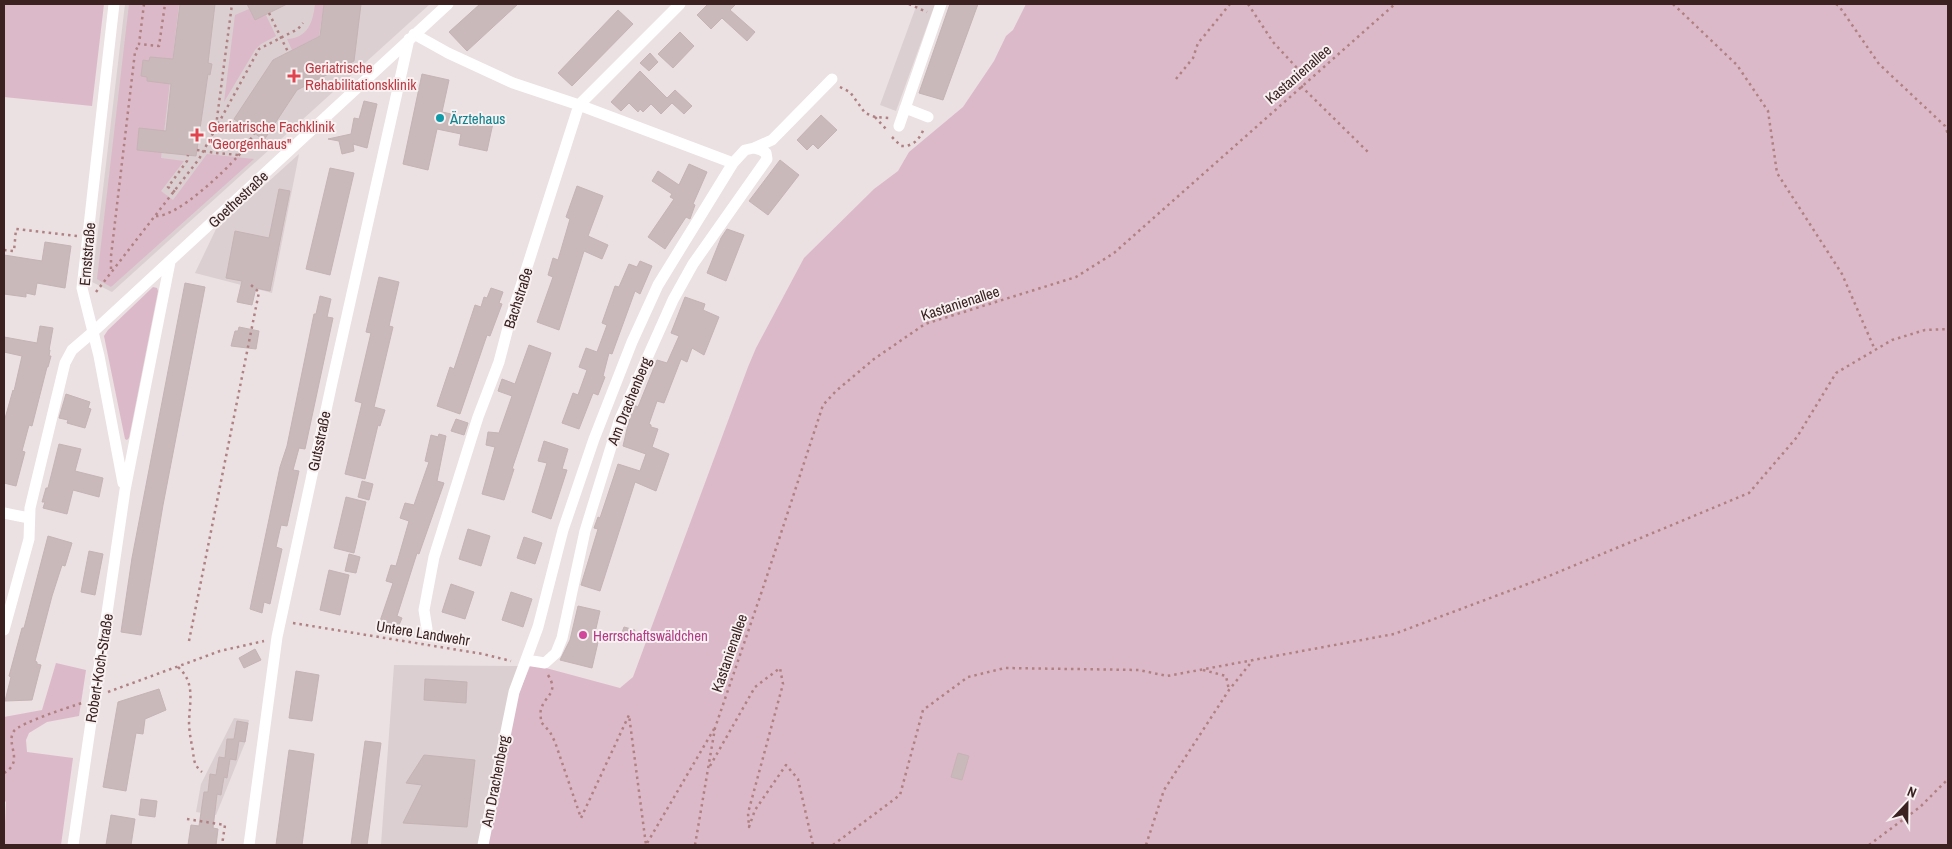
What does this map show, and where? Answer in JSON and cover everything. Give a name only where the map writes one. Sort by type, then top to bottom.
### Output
[{"type":"street","name":"Ernststraße","points":[[93,332],[82,288],[114,4]]},
{"type":"street","name":"Goethestraße","points":[[93,332],[448,4]]},
{"type":"street","name":"Bachstraße","points":[[427,629],[424,610],[434,557],[478,417],[499,362],[510,320],[579,105],[680,4]]},
{"type":"street","points":[[899,124],[942,4]]},
{"type":"street","points":[[412,37],[513,83],[579,105],[733,163]]},
{"type":"street","name":"Gutsstraße","points":[[249,845],[278,637],[331,386],[412,37]]},
{"type":"street","name":"Am Drachenberg","points":[[483,845],[514,692],[546,599],[563,530],[594,439],[632,342],[658,285],[733,163],[745,150],[772,140],[832,79]]},
{"type":"street","points":[[905,108],[928,117]]},
{"type":"street","name":"Am Drachenberg","points":[[525,663],[545,663],[556,653],[562,638],[585,531],[619,420],[673,300],[693,264],[767,159],[766,153],[754,148]]},
{"type":"street","name":"Robert-Koch-Straße","points":[[73,845],[125,490],[170,262]]},
{"type":"street","points":[[4,630],[29,539],[28,518],[65,363],[72,350],[93,332]]},
{"type":"street","name":"Robert-Koch-Straße","points":[[93,332],[125,490]]},
{"type":"street","points":[[4,513],[28,518]]},
{"type":"path","points":[[111,271],[111,256],[135,52],[140,44],[144,4]]},
{"type":"path","points":[[140,44],[160,46],[165,4]]},
{"type":"path","points":[[216,128],[232,4]]},
{"type":"path","points":[[909,4],[937,16]]},
{"type":"path","points":[[1176,79],[1193,58],[1198,43],[1230,4]]},
{"type":"path","points":[[1248,4],[1273,42],[1308,80]]},
{"type":"path","name":"Kastanienallee","points":[[695,845],[715,728],[823,405],[836,391],[874,359],[925,324],[1076,277],[1106,258],[1395,4]]},
{"type":"path","points":[[1673,4],[1737,65],[1768,111],[1777,173],[1842,274],[1875,350]]},
{"type":"path","points":[[1836,4],[1879,64],[1945,126],[1948,134]]},
{"type":"path","points":[[269,13],[288,52]]},
{"type":"path","points":[[86,305],[199,159],[259,49],[298,29],[302,23]]},
{"type":"path","points":[[832,79],[842,89],[850,92],[865,113],[899,124]]},
{"type":"path","points":[[1301,86],[1370,154]]},
{"type":"path","points":[[156,216],[169,213],[189,201],[239,155],[254,134]]},
{"type":"path","points":[[197,150],[239,155]]},
{"type":"path","points":[[175,192],[168,187],[187,161],[188,155]]},
{"type":"path","points":[[4,250],[14,251],[16,228],[88,238]]},
{"type":"path","points":[[189,641],[259,292],[251,285]]},
{"type":"path","points":[[833,845],[900,795],[923,710],[968,677],[1005,668],[1139,670],[1167,676],[1394,634],[1549,576],[1749,493],[1797,437],[1836,373],[1892,340],[1925,330],[1948,329]]},
{"type":"path","name":"Untere Landwehr","points":[[298,623],[483,654],[544,669],[552,681],[553,691],[541,711],[541,722],[550,732],[555,742],[581,818],[629,715],[646,845],[715,728]]},
{"type":"path","points":[[107,692],[220,651],[267,641]]},
{"type":"path","points":[[1146,845],[1164,790],[1229,690],[1253,660]]},
{"type":"path","points":[[178,666],[185,673],[191,690],[190,737],[195,766],[202,772]]},
{"type":"path","points":[[709,767],[755,688],[780,668],[784,684],[748,813],[749,827],[755,810],[786,765],[798,779],[813,845]]},
{"type":"path","points":[[1202,669],[1226,676],[1229,690]]},
{"type":"path","points":[[4,773],[8,771],[14,760],[12,737],[14,731],[24,725],[95,696]]},
{"type":"path","points":[[1869,845],[1920,807],[1948,779]]},
{"type":"path","points":[[187,820],[225,825],[222,845]]},
{"type":"shaded area","points":[[4,4],[104,4],[92,106],[4,97]]},
{"type":"shaded area","name":"Geriatrische Fachklinik \"Georgenhaus\"","points":[[125,4],[430,4],[112,292],[92,282]]},
{"type":"shaded area","points":[[129,4],[179,4],[161,158],[184,161],[161,191],[173,200],[207,154],[254,159],[111,287],[97,279]]},
{"type":"shaded area","points":[[315,4],[324,4],[319,36],[292,50],[287,39],[300,36],[305,32],[311,23]]},
{"type":"shaded area","points":[[917,4],[935,4],[896,111],[880,105]]},
{"type":"shaded area","points":[[1026,4],[1948,4],[1948,845],[487,845],[518,695],[531,664],[620,688],[633,677],[748,367],[756,348],[804,258],[874,189],[898,171],[909,152],[963,107],[994,61],[1006,36],[1013,30]]},
{"type":"shaded area","points":[[249,9],[255,20],[266,15],[276,36],[261,44],[255,50],[224,102],[235,15]]},
{"type":"shaded area","points":[[299,154],[272,293],[195,273],[216,229]]},
{"type":"shaded area","points":[[153,287],[157,288],[158,291],[129,438],[127,440],[125,439],[104,336]]},
{"type":"shaded area","points":[[56,663],[86,670],[79,716],[47,722],[29,733],[26,740],[27,752],[73,758],[61,845],[4,845],[6,802],[4,800],[4,717],[42,710]]},
{"type":"shaded area","points":[[394,665],[519,666],[478,845],[381,845]]},
{"type":"shaded area","points":[[234,718],[249,720],[245,743],[216,815],[196,812],[201,784]]},
{"type":"building","points":[[180,4],[215,4],[208,63],[212,64],[210,75],[208,74],[196,156],[137,150],[139,128],[166,131],[171,84],[147,81],[147,77],[141,76],[143,60],[149,61],[150,57],[173,59]]},
{"type":"building","points":[[247,4],[287,4],[255,20]]},
{"type":"building","name":"Geriatrische Rehabilitationsklinik","points":[[324,4],[361,4],[354,61],[297,90],[264,140],[234,119],[273,60],[320,36]]},
{"type":"building","points":[[480,4],[518,4],[467,51],[449,32]]},
{"type":"building","points":[[708,4],[736,4],[730,10],[755,32],[747,41],[722,18],[711,29],[697,15]]},
{"type":"building","points":[[950,4],[978,4],[943,100],[919,93]]},
{"type":"building","points":[[618,10],[633,24],[572,86],[558,73]]},
{"type":"building","points":[[680,32],[694,46],[673,68],[658,54]]},
{"type":"building","points":[[650,53],[658,62],[649,71],[640,63]]},
{"type":"building","points":[[640,71],[667,98],[675,90],[692,106],[684,114],[672,103],[661,114],[651,104],[643,112],[640,109],[638,112],[629,103],[621,111],[611,102]]},
{"type":"building","name":"Ärztehaus","points":[[422,74],[449,80],[442,112],[493,123],[487,151],[459,145],[461,134],[437,129],[428,170],[403,164]]},
{"type":"building","points":[[364,101],[377,104],[367,148],[353,144],[354,151],[342,154],[339,141],[328,139],[351,134],[354,118],[359,119]]},
{"type":"building","points":[[821,115],[837,130],[818,149],[813,144],[807,150],[797,140]]},
{"type":"building","points":[[780,160],[799,175],[768,215],[749,201]]},
{"type":"building","points":[[689,164],[707,172],[693,204],[695,205],[690,219],[686,217],[665,249],[648,237],[674,199],[670,197],[672,194],[652,181],[658,171],[679,185]]},
{"type":"building","points":[[330,168],[354,173],[330,275],[306,269]]},
{"type":"building","points":[[577,186],[603,196],[588,236],[608,245],[602,259],[584,251],[559,330],[537,322],[553,277],[548,275],[553,258],[558,260],[570,219],[566,217]]},
{"type":"building","points":[[279,189],[290,191],[270,291],[256,288],[252,305],[237,302],[242,281],[226,278],[235,231],[269,238]]},
{"type":"building","points":[[727,229],[744,235],[726,281],[707,273],[721,238]]},
{"type":"building","points":[[45,242],[71,246],[65,288],[37,283],[35,295],[26,293],[26,297],[4,294],[4,255],[42,261]]},
{"type":"building","points":[[640,261],[652,266],[640,294],[635,291],[612,354],[609,353],[603,376],[605,377],[598,395],[593,393],[579,429],[562,423],[573,393],[578,395],[587,370],[579,367],[586,348],[597,352],[607,325],[602,323],[615,286],[619,287],[629,264],[637,267]]},
{"type":"building","points":[[379,277],[399,282],[389,326],[393,327],[374,407],[385,410],[380,426],[378,425],[365,479],[345,474],[362,403],[355,401],[371,333],[366,332]]},
{"type":"building","points":[[185,283],[205,287],[163,505],[141,635],[121,632],[132,558]]},
{"type":"building","points":[[491,288],[503,292],[499,303],[502,304],[490,336],[487,335],[460,414],[437,406],[450,367],[454,369],[475,305],[481,307],[484,297],[487,298]]},
{"type":"building","points":[[320,296],[331,299],[327,317],[333,318],[305,449],[299,448],[293,470],[299,471],[287,526],[281,525],[276,547],[282,549],[270,604],[264,602],[262,613],[250,609],[280,467],[287,446],[314,314],[316,314]]},
{"type":"building","points":[[685,297],[705,304],[703,310],[719,317],[704,355],[692,348],[687,362],[681,359],[664,403],[657,401],[649,424],[651,427],[658,429],[652,447],[669,454],[656,491],[635,482],[600,591],[581,585],[598,529],[594,528],[598,517],[600,518],[618,464],[640,471],[646,454],[623,446],[630,416],[634,405],[638,407],[657,360],[667,363],[679,336],[671,333]]},
{"type":"building","points":[[40,326],[53,328],[49,350],[49,356],[51,356],[32,426],[29,425],[22,451],[25,452],[16,486],[4,483],[4,422],[22,356],[4,352],[4,337],[37,343]]},
{"type":"building","points":[[239,327],[259,331],[256,349],[231,346],[235,331],[238,331]]},
{"type":"building","points":[[529,345],[551,353],[512,469],[514,469],[504,500],[482,494],[495,447],[486,445],[488,432],[499,433],[512,396],[498,391],[502,379],[515,384]]},
{"type":"building","points":[[66,394],[90,402],[88,408],[91,409],[85,428],[67,423],[68,420],[59,418]]},
{"type":"building","points":[[456,419],[468,423],[464,435],[451,431]]},
{"type":"building","points":[[439,434],[446,436],[437,481],[444,483],[419,554],[417,553],[397,616],[402,618],[397,630],[379,624],[393,583],[386,581],[391,565],[396,566],[409,521],[400,518],[405,503],[414,505],[429,462],[425,461],[431,435],[438,437]]},
{"type":"building","points":[[544,441],[568,449],[562,469],[567,470],[551,519],[532,512],[547,463],[538,461]]},
{"type":"building","points":[[59,444],[81,449],[75,471],[103,478],[99,497],[73,490],[67,514],[43,508],[45,502],[42,502],[46,488],[48,488]]},
{"type":"building","points":[[362,481],[373,484],[369,500],[358,497]]},
{"type":"building","points":[[346,497],[366,502],[354,553],[334,548]]},
{"type":"building","points":[[468,529],[490,536],[481,566],[459,559]]},
{"type":"building","points":[[48,536],[72,543],[65,566],[62,565],[52,596],[35,661],[41,665],[32,700],[5,701],[11,677],[9,676],[22,628],[24,628]]},
{"type":"building","points":[[524,537],[542,543],[535,564],[517,558]]},
{"type":"building","points":[[89,551],[103,554],[95,595],[81,592]]},
{"type":"building","points":[[349,554],[360,557],[356,573],[345,571]]},
{"type":"building","points":[[329,570],[349,575],[340,615],[320,610]]},
{"type":"building","points":[[451,584],[474,592],[465,619],[442,612]]},
{"type":"building","points":[[511,592],[532,599],[523,627],[502,620]]},
{"type":"building","points":[[578,606],[600,611],[594,637],[599,638],[592,668],[560,660],[570,640]]},
{"type":"building","points":[[624,627],[635,630],[631,642],[620,638]]},
{"type":"building","points":[[255,649],[261,660],[244,668],[239,658]]},
{"type":"building","points":[[296,671],[319,675],[312,721],[289,718]]},
{"type":"building","points":[[425,679],[467,682],[466,703],[424,700]]},
{"type":"building","points":[[159,689],[166,710],[145,719],[143,734],[136,733],[126,791],[103,787],[118,702]]},
{"type":"building","points":[[237,721],[248,723],[245,742],[239,741],[236,760],[230,759],[227,778],[224,777],[221,795],[217,794],[213,828],[218,829],[216,845],[188,845],[191,825],[199,826],[204,792],[208,792],[210,774],[216,775],[219,757],[225,758],[227,739],[234,739]]},
{"type":"building","points":[[365,741],[381,743],[367,845],[351,845]]},
{"type":"building","points":[[289,750],[314,754],[302,845],[276,845]]},
{"type":"building","points":[[958,753],[969,756],[962,780],[951,777]]},
{"type":"building","points":[[424,755],[475,760],[467,827],[403,823],[422,785],[406,783]]},
{"type":"building","points":[[141,799],[157,801],[155,817],[139,815]]},
{"type":"building","points":[[111,815],[135,819],[131,845],[106,845]]},
{"type":"place","name":"Geriatrische Rehabilitationsklinik","points":[[294,76]]},
{"type":"place","name":"Ärztehaus","points":[[440,118]]},
{"type":"place","name":"Geriatrische Fachklinik \"Georgenhaus\"","points":[[197,135]]},
{"type":"place","name":"Herrschaftswäldchen","points":[[583,635]]}]
